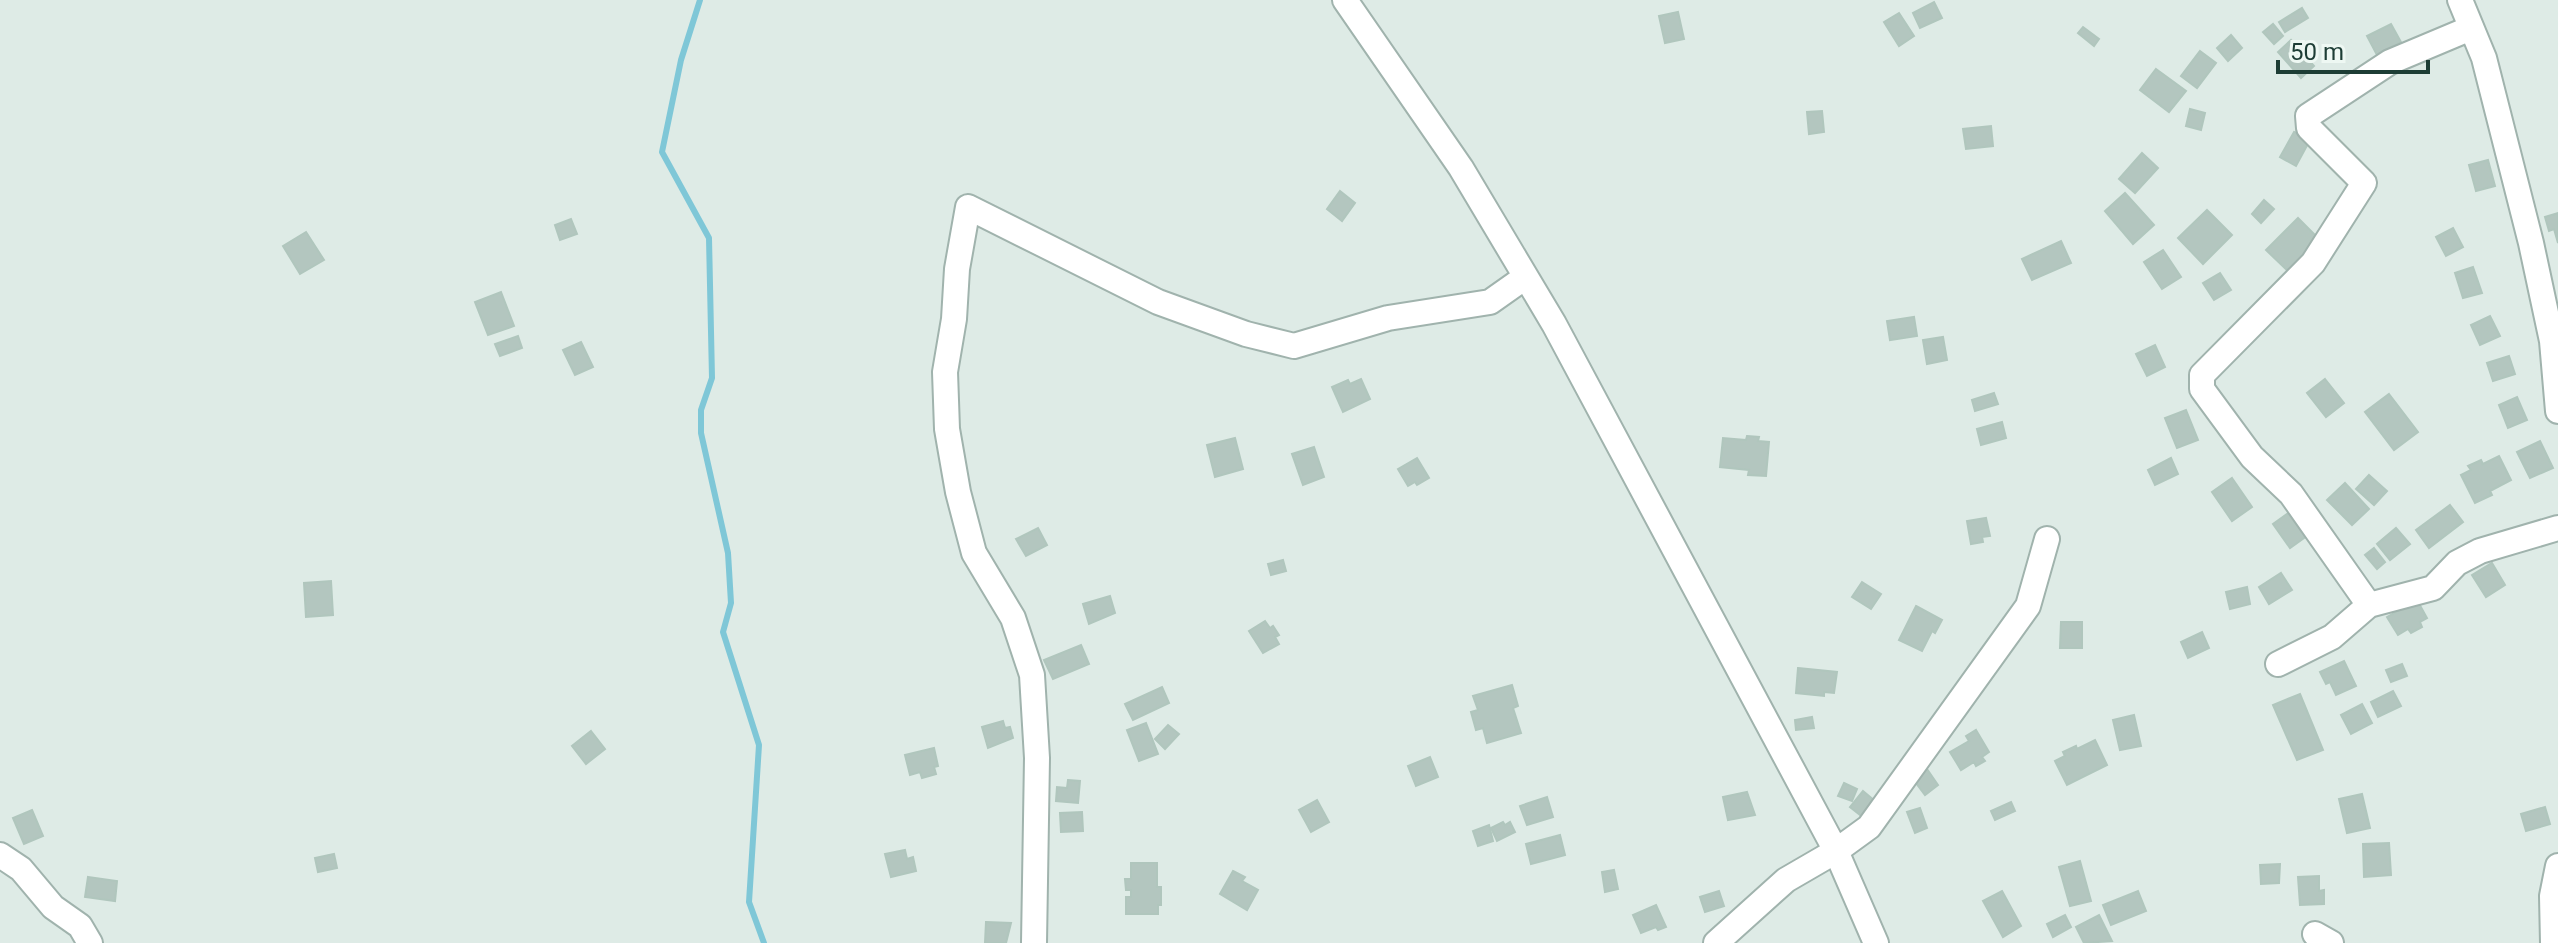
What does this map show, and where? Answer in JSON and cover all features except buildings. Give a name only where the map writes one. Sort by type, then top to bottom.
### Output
[{"type":"street","points":[[1345,0],[1461,168],[1554,324],[1836,851],[1876,943]]},
{"type":"street","points":[[2460,0],[2484,58],[2531,243],[2552,341],[2558,411]]},
{"type":"street","points":[[2369,605],[2291,494],[2252,457],[2202,389],[2202,375],[2313,263],[2364,183],[2309,128],[2308,116],[2390,62],[2471,28]]},
{"type":"street","points":[[1034,943],[1037,758],[1032,675],[1013,618],[974,553],[958,492],[947,429],[945,372],[968,207],[1158,302],[1246,334],[1294,346],[1388,318],[1490,302],[1524,278]]},
{"type":"street","points":[[2278,664],[2332,637],[2369,605],[2433,588],[2457,563],[2480,551],[2558,528]]},
{"type":"street","points":[[1716,943],[1786,880],[1836,851],[1869,827],[2028,606],[2047,539]]},
{"type":"street","points":[[0,855],[21,869],[53,907],[80,926],[90,943]]},
{"type":"street","points":[[2553,943],[2552,896],[2558,866]]},
{"type":"waterway","points":[[700,0],[681,60],[662,152],[709,238],[712,378],[701,410],[701,433],[728,553],[731,603],[723,632],[759,745],[749,902],[764,943]]}]
